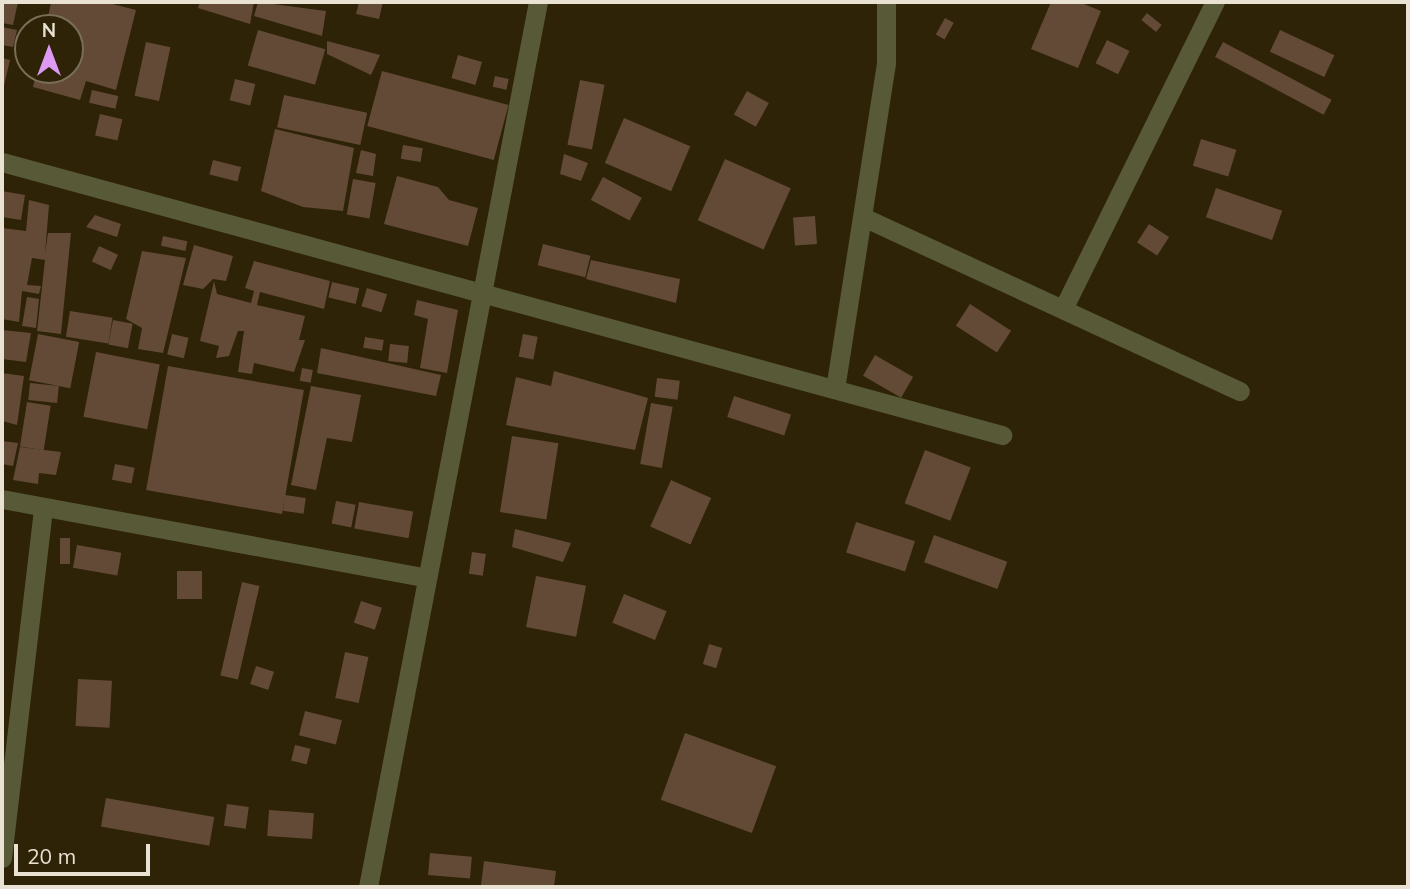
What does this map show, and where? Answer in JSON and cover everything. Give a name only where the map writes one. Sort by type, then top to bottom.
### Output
[{"type":"street","points":[[368,887],[538,2]]},
{"type":"street","points":[[835,389],[886,63],[886,2]]},
{"type":"street","points":[[1063,310],[1215,2]]},
{"type":"street","points":[[2,162],[1002,435]]},
{"type":"street","points":[[863,217],[1240,391]]},
{"type":"street","points":[[2,499],[427,578]]},
{"type":"street","points":[[2,858],[43,507]]},
{"type":"building","points":[[2,2],[18,2],[13,25],[2,23]]},
{"type":"building","points":[[51,2],[105,2],[136,10],[116,90],[86,81],[80,100],[33,87],[34,84],[84,84],[84,14],[49,14]]},
{"type":"building","points":[[200,2],[254,2],[250,24],[198,8]]},
{"type":"building","points":[[258,2],[326,11],[322,36],[254,16]]},
{"type":"building","points":[[359,2],[383,2],[379,19],[356,14]]},
{"type":"building","points":[[1051,2],[1079,2],[1101,11],[1078,68],[1031,49]]},
{"type":"building","points":[[1147,13],[1162,25],[1156,32],[1141,20]]},
{"type":"building","points":[[945,18],[954,23],[945,39],[936,35]]},
{"type":"building","points":[[2,27],[14,29],[13,47],[2,45]]},
{"type":"building","points":[[258,30],[325,49],[315,85],[248,66]]},
{"type":"building","points":[[1280,30],[1334,55],[1324,77],[1270,52]]},
{"type":"building","points":[[1107,40],[1129,51],[1118,74],[1096,63]]},
{"type":"building","points":[[327,41],[380,55],[371,75],[327,54]]},
{"type":"building","points":[[146,42],[170,47],[159,101],[135,96]]},
{"type":"building","points":[[1223,42],[1332,100],[1324,115],[1215,57]]},
{"type":"building","points":[[458,55],[482,62],[475,85],[451,78]]},
{"type":"building","points":[[2,58],[10,60],[3,90],[2,90]]},
{"type":"building","points":[[382,71],[509,105],[494,160],[367,126]]},
{"type":"building","points":[[495,76],[509,79],[506,90],[493,87]]},
{"type":"building","points":[[235,79],[255,84],[250,105],[230,100]]},
{"type":"building","points":[[580,80],[605,85],[592,150],[567,145]]},
{"type":"building","points":[[92,90],[118,96],[115,109],[89,103]]},
{"type":"building","points":[[747,91],[769,103],[756,127],[734,115]]},
{"type":"building","points":[[284,95],[367,113],[360,145],[277,127]]},
{"type":"building","points":[[100,114],[122,119],[117,141],[95,135]]},
{"type":"building","points":[[624,118],[690,146],[671,191],[605,163]]},
{"type":"building","points":[[275,129],[354,148],[343,211],[303,207],[261,191]]},
{"type":"building","points":[[1201,139],[1236,150],[1228,177],[1193,166]]},
{"type":"building","points":[[403,145],[423,148],[421,162],[401,159]]},
{"type":"building","points":[[361,150],[376,154],[373,176],[356,173]]},
{"type":"building","points":[[564,154],[588,163],[581,181],[560,174]]},
{"type":"building","points":[[725,159],[791,188],[764,249],[698,220]]},
{"type":"building","points":[[213,160],[241,167],[238,182],[209,175]]},
{"type":"building","points":[[397,176],[438,187],[449,200],[478,208],[468,246],[384,224]]},
{"type":"building","points":[[603,177],[642,198],[630,221],[591,200]]},
{"type":"building","points":[[353,179],[376,183],[369,218],[347,214]]},
{"type":"building","points":[[1216,188],[1282,211],[1272,240],[1206,217]]},
{"type":"building","points":[[2,191],[25,195],[21,220],[2,217]]},
{"type":"building","points":[[29,200],[49,205],[45,254],[48,233],[71,233],[61,334],[37,331],[45,260],[32,258],[27,285],[41,286],[39,294],[22,291],[19,322],[2,319],[2,228],[26,231]]},
{"type":"building","points":[[95,215],[121,224],[117,237],[86,227]]},
{"type":"building","points":[[815,216],[817,244],[795,245],[793,218]]},
{"type":"building","points":[[1149,224],[1169,237],[1157,256],[1137,242]]},
{"type":"building","points":[[163,236],[187,241],[185,251],[161,246]]},
{"type":"building","points":[[543,244],[591,256],[585,277],[538,265]]},
{"type":"building","points":[[194,245],[233,256],[226,281],[213,279],[203,289],[183,285]]},
{"type":"building","points":[[99,246],[118,255],[111,270],[92,261]]},
{"type":"building","points":[[142,251],[186,258],[163,353],[138,349],[142,328],[126,319]]},
{"type":"building","points":[[591,260],[680,279],[676,303],[586,279]]},
{"type":"building","points":[[254,261],[330,281],[324,309],[260,292],[257,305],[305,316],[299,340],[305,340],[294,372],[254,363],[252,374],[238,372],[244,331],[238,331],[229,356],[216,358],[219,346],[200,341],[214,281],[217,294],[251,303],[254,291],[245,288]]},
{"type":"building","points":[[332,282],[359,288],[356,304],[328,298]]},
{"type":"building","points":[[367,288],[387,294],[382,312],[361,306]]},
{"type":"building","points":[[27,297],[39,299],[36,328],[22,326]]},
{"type":"building","points":[[417,300],[458,310],[447,373],[420,368],[428,319],[414,315]]},
{"type":"building","points":[[970,304],[1011,331],[997,352],[956,326]]},
{"type":"building","points":[[70,311],[112,318],[108,343],[66,337]]},
{"type":"building","points":[[113,320],[133,324],[128,348],[108,345]]},
{"type":"building","points":[[2,330],[31,333],[26,362],[2,359]]},
{"type":"building","points":[[38,334],[79,342],[70,388],[29,380]]},
{"type":"building","points":[[172,334],[189,338],[184,358],[167,354]]},
{"type":"building","points":[[523,334],[538,337],[533,359],[519,357]]},
{"type":"building","points":[[365,337],[384,340],[382,351],[363,348]]},
{"type":"building","points":[[390,344],[409,346],[407,363],[388,361]]},
{"type":"building","points":[[321,348],[441,375],[436,396],[317,373]]},
{"type":"building","points":[[96,352],[160,364],[147,429],[83,417]]},
{"type":"building","points":[[875,355],[913,377],[901,398],[863,376]]},
{"type":"building","points":[[168,366],[304,390],[282,514],[146,490]]},
{"type":"building","points":[[302,368],[313,370],[311,383],[300,381]]},
{"type":"building","points":[[554,371],[648,398],[635,450],[506,425],[516,377],[551,386]]},
{"type":"building","points":[[2,373],[24,376],[17,425],[2,421]]},
{"type":"building","points":[[657,378],[680,381],[678,400],[655,397]]},
{"type":"building","points":[[30,383],[59,386],[57,403],[28,400]]},
{"type":"building","points":[[311,386],[361,395],[352,442],[327,438],[316,490],[291,485]]},
{"type":"building","points":[[734,396],[791,415],[784,435],[727,417]]},
{"type":"building","points":[[27,402],[51,406],[44,450],[20,446]]},
{"type":"building","points":[[651,403],[673,407],[662,468],[640,464]]},
{"type":"building","points":[[512,436],[558,443],[546,519],[500,512]]},
{"type":"building","points":[[2,441],[18,443],[13,466],[2,464]]},
{"type":"building","points":[[20,447],[61,452],[56,475],[39,473],[38,484],[13,480]]},
{"type":"building","points":[[925,450],[971,468],[950,521],[905,503]]},
{"type":"building","points":[[115,464],[135,468],[132,484],[112,480]]},
{"type":"building","points":[[671,480],[711,498],[690,544],[650,527]]},
{"type":"building","points":[[285,495],[306,498],[304,514],[283,511]]},
{"type":"building","points":[[336,501],[356,505],[351,527],[332,524]]},
{"type":"building","points":[[359,502],[413,512],[408,538],[354,529]]},
{"type":"building","points":[[856,522],[915,541],[905,572],[846,552]]},
{"type":"building","points":[[515,529],[571,543],[563,562],[512,547]]},
{"type":"building","points":[[934,535],[1007,562],[997,589],[924,562]]},
{"type":"building","points":[[60,538],[70,538],[70,564],[60,564]]},
{"type":"building","points":[[77,545],[121,553],[117,575],[73,568]]},
{"type":"building","points":[[472,552],[486,554],[483,576],[469,574]]},
{"type":"building","points":[[177,571],[202,571],[202,599],[177,599]]},
{"type":"building","points":[[536,576],[586,586],[576,637],[526,627]]},
{"type":"building","points":[[242,582],[260,586],[238,680],[220,676]]},
{"type":"building","points":[[624,594],[667,611],[655,640],[612,623]]},
{"type":"building","points":[[361,601],[382,608],[375,630],[354,623]]},
{"type":"building","points":[[709,644],[722,648],[716,668],[703,664]]},
{"type":"building","points":[[345,652],[368,657],[359,703],[335,698]]},
{"type":"building","points":[[256,666],[274,672],[268,690],[250,684]]},
{"type":"building","points":[[78,679],[112,681],[109,728],[76,726]]},
{"type":"building","points":[[305,711],[342,720],[336,744],[299,735]]},
{"type":"building","points":[[685,733],[776,766],[752,833],[661,800]]},
{"type":"building","points":[[295,745],[311,749],[307,764],[291,761]]},
{"type":"building","points":[[106,798],[214,817],[209,846],[101,827]]},
{"type":"building","points":[[227,804],[249,807],[246,829],[224,826]]},
{"type":"building","points":[[269,810],[314,813],[312,839],[267,836]]},
{"type":"building","points":[[430,853],[472,857],[470,879],[428,875]]},
{"type":"building","points":[[484,861],[556,871],[554,887],[481,885]]}]
